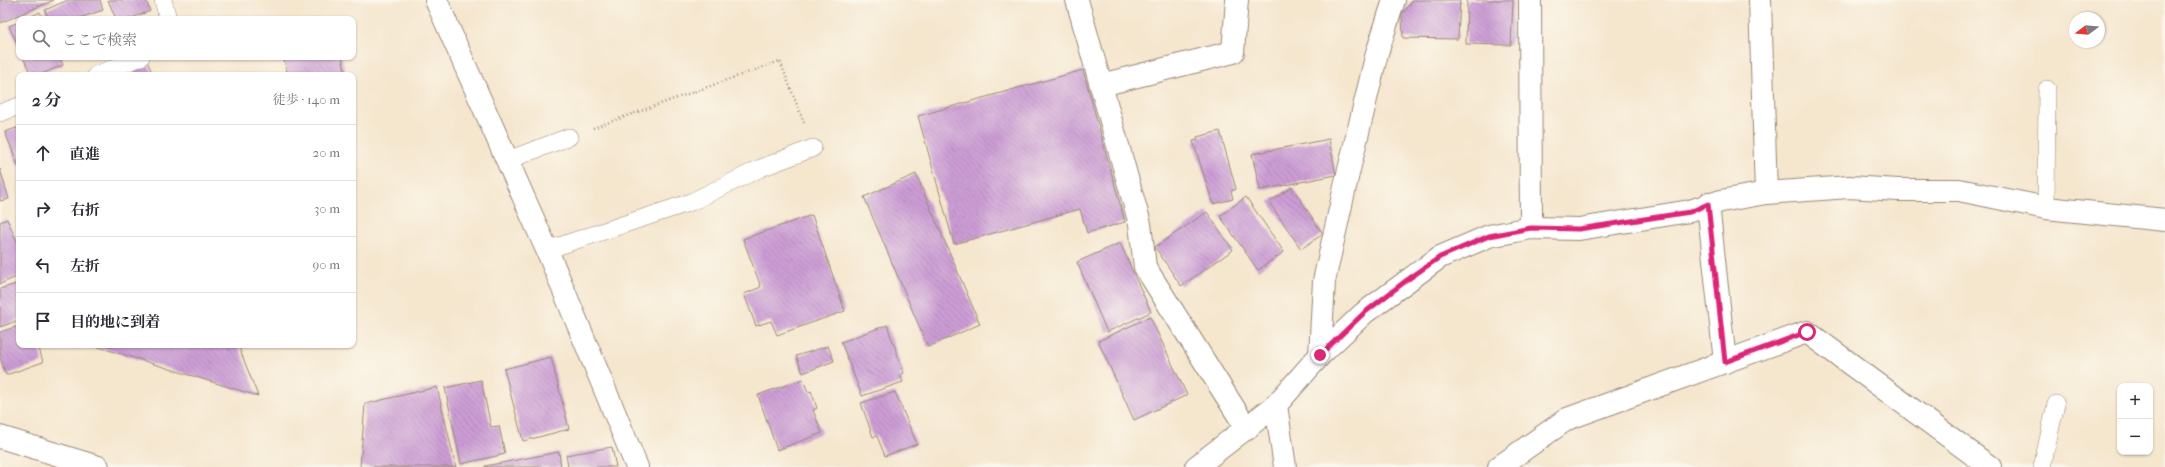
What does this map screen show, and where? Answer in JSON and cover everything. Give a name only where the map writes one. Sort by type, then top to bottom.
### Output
[{"type":"main road","points":[[436,0],[547,250],[637,467]]},
{"type":"main road","points":[[1077,0],[1140,224],[1145,267],[1247,429]]},
{"type":"main road","points":[[1101,85],[1233,52],[1237,0]]},
{"type":"main road","points":[[1320,355],[1324,281],[1377,53],[1394,0]]},
{"type":"main road","points":[[1530,0],[1531,228]]},
{"type":"main road","points":[[1760,0],[1766,193]]},
{"type":"main road","points":[[1196,467],[1247,429],[1276,405],[1320,355],[1364,313],[1440,257],[1489,236],[1531,228],[1579,229],[1690,212],[1708,204],[1766,193],[1849,187],[1898,190],[1959,190],[2046,208],[2165,220]]},
{"type":"main road","points":[[1708,204],[1725,362]]},
{"type":"main road","points":[[1499,467],[1567,419],[1807,332],[1990,467]]},
{"type":"main road","points":[[1276,405],[1285,467]]},
{"type":"main road","points":[[0,437],[98,467]]},
{"type":"lane","points":[[164,0],[167,16]]},
{"type":"lane","points":[[103,72],[133,60]]},
{"type":"lane","points":[[2046,208],[2047,89]]},
{"type":"lane","points":[[0,113],[16,107]]},
{"type":"lane","points":[[508,160],[569,137]]},
{"type":"lane","points":[[547,250],[691,202],[760,168],[813,148]]},
{"type":"lane","points":[[2042,467],[2056,404]]},
{"type":"path","points":[[569,137],[780,61],[813,148]]},
{"type":"building","points":[[0,0],[54,0],[16,16],[0,23]]},
{"type":"building","points":[[68,0],[100,0],[103,10],[86,16],[47,16],[45,10]]},
{"type":"building","points":[[108,0],[146,0],[150,11],[137,16],[115,16]]},
{"type":"building","points":[[1413,0],[1460,0],[1458,39],[1403,38],[1402,14]]},
{"type":"building","points":[[1467,0],[1513,0],[1511,45],[1466,44]]},
{"type":"building","points":[[40,12],[42,16],[31,16]]},
{"type":"building","points":[[16,23],[16,41],[9,26]]},
{"type":"building","points":[[24,60],[61,60],[63,65],[46,72],[30,72]]},
{"type":"building","points":[[284,60],[343,60],[345,72],[287,72]]},
{"type":"building","points":[[147,61],[152,72],[120,72]]},
{"type":"building","points":[[1083,70],[1125,222],[1087,233],[1080,209],[954,244],[918,116]]},
{"type":"building","points":[[16,128],[16,160],[5,132]]},
{"type":"building","points":[[1220,131],[1236,189],[1231,191],[1233,199],[1213,204],[1193,141],[1198,140],[1197,137]]},
{"type":"building","points":[[1329,139],[1336,175],[1260,190],[1252,154]]},
{"type":"building","points":[[0,169],[9,199],[0,201]]},
{"type":"building","points":[[916,174],[980,324],[928,347],[864,197]]},
{"type":"building","points":[[1292,187],[1323,234],[1301,249],[1269,202]]},
{"type":"building","points":[[1246,197],[1284,252],[1258,270],[1220,216]]},
{"type":"building","points":[[1207,212],[1233,250],[1181,286],[1155,247]]},
{"type":"building","points":[[812,215],[845,311],[777,335],[771,321],[756,326],[744,294],[761,287],[743,239]]},
{"type":"building","points":[[7,219],[16,239],[16,277],[0,284],[0,222]]},
{"type":"building","points":[[1120,243],[1151,312],[1107,332],[1077,262]]},
{"type":"building","points":[[16,284],[16,321],[0,327],[0,289]]},
{"type":"building","points":[[1150,317],[1187,395],[1134,420],[1098,341]]},
{"type":"building","points":[[887,325],[904,373],[900,375],[903,382],[862,396],[841,342]]},
{"type":"building","points":[[16,327],[16,348],[39,348],[43,362],[6,375],[0,358],[0,332]]},
{"type":"building","points":[[828,346],[834,361],[803,373],[796,356]]},
{"type":"building","points":[[102,348],[239,348],[258,396]]},
{"type":"building","points":[[551,357],[569,429],[523,441],[504,369]]},
{"type":"building","points":[[803,379],[808,392],[811,391],[817,408],[813,410],[822,433],[777,450],[758,395]]},
{"type":"building","points":[[481,380],[491,427],[499,426],[505,454],[461,464],[445,388]]},
{"type":"building","points":[[437,387],[456,467],[360,467],[365,404]]},
{"type":"building","points":[[895,392],[917,444],[885,456],[877,436],[873,437],[861,403]]},
{"type":"building","points":[[612,447],[616,467],[568,467],[566,455]]},
{"type":"building","points":[[559,452],[561,467],[485,467],[485,466]]},
{"type":"route","points":[[1320,355],[1364,313],[1407,280],[1440,257],[1489,236],[1531,228],[1579,229],[1690,212],[1708,204],[1725,362],[1807,332]]}]
